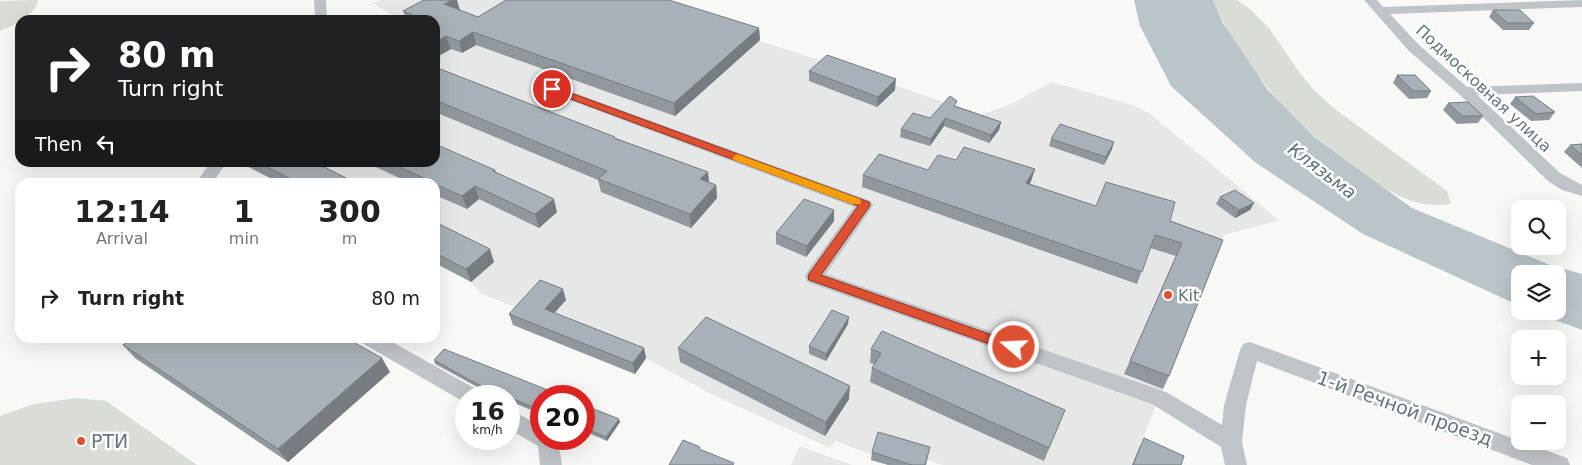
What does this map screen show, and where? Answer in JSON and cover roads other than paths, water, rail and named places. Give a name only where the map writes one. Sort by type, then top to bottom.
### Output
[{"type":"street","points":[[320,0],[321,15]]},
{"type":"street","points":[[1374,5],[1582,3]]},
{"type":"street","name":"Подмосковная улица","points":[[1374,5],[1414,48],[1464,91],[1554,177],[1568,186],[1582,191]]},
{"type":"street","points":[[1464,91],[1582,87]]},
{"type":"street","points":[[552,89],[865,205],[814,277],[1159,398],[1231,442],[1236,465]]},
{"type":"street","points":[[208,178],[216,167]]},
{"type":"street","points":[[378,343],[455,387]]},
{"type":"street","name":"1-й Речной проезд","points":[[1231,442],[1235,405],[1250,350],[1559,465]]},
{"type":"street","points":[[549,450],[551,465]]},
{"type":"water","name":"Клязьма","points":[[1134,0],[1213,0],[1223,23],[1267,89],[1315,138],[1412,208],[1511,249],[1511,255],[1526,255],[1550,265],[1511,265],[1511,302],[1363,234],[1256,163],[1171,86],[1140,26]]},
{"type":"water","points":[[1566,270],[1582,274],[1582,330],[1555,320],[1566,320]]},
{"type":"place","name":"Kit","points":[[1168,295]]},
{"type":"place","name":"РТИ","points":[[81,441]]}]
